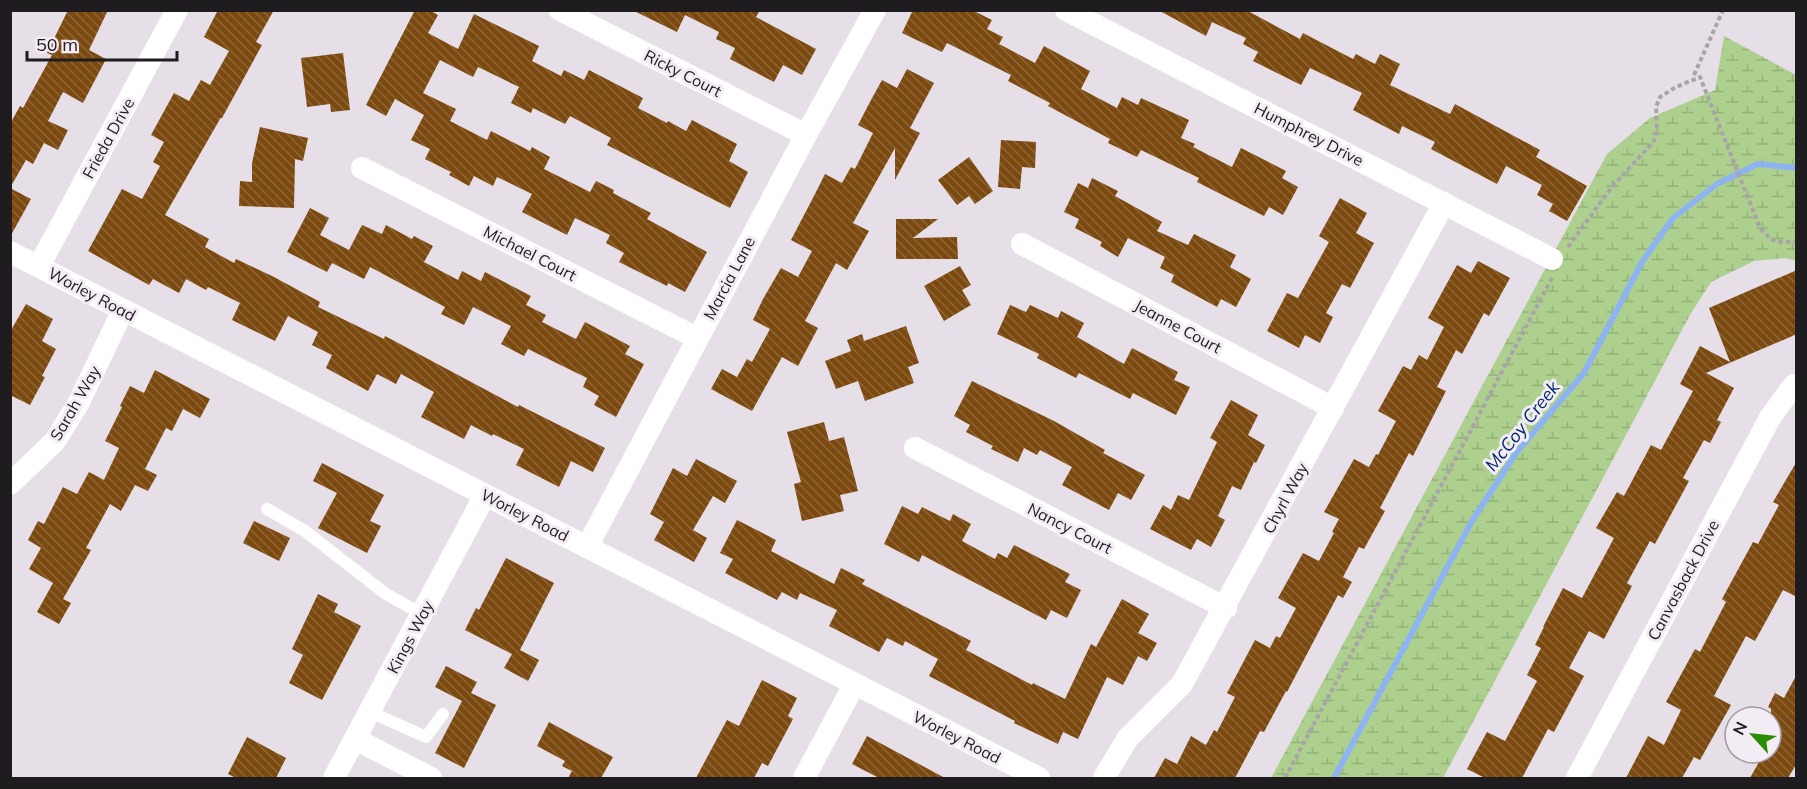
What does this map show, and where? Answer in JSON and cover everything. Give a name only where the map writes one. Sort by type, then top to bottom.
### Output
[{"type":"street","name":"Frieda Drive","points":[[39,266],[177,10]]},
{"type":"street","name":"Ricky Court","points":[[560,10],[806,135]]},
{"type":"street","name":"Marcia Lane","points":[[587,547],[697,338],[875,10]]},
{"type":"street","name":"Humphrey Drive","points":[[1066,10],[1557,262]]},
{"type":"street","name":"Michael Court","points":[[362,168],[697,338]]},
{"type":"street","name":"Chyrl Way","points":[[1104,778],[1127,739],[1182,684],[1226,608],[1444,203]]},
{"type":"street","name":"Jeanne Court","points":[[1022,244],[1333,408]]},
{"type":"street","name":"Worley Road","points":[[10,252],[1039,778]]},
{"type":"street","name":"Sarah Way","points":[[10,484],[55,441],[78,404],[123,310]]},
{"type":"street","name":"Canvasback Drive","points":[[1577,778],[1772,416],[1795,385]]},
{"type":"street","name":"Nancy Court","points":[[915,448],[1226,608]]},
{"type":"street","name":"Kings Way","points":[[334,778],[485,495]]},
{"type":"street","points":[[804,778],[854,685]]},
{"type":"street","points":[[355,739],[431,778]]},
{"type":"lane","points":[[267,509],[305,531],[386,594],[422,614]]},
{"type":"lane","points":[[370,712],[426,737],[443,714]]},
{"type":"path","points":[[1694,75],[1723,10]]},
{"type":"path","points":[[1285,778],[1557,262],[1611,188],[1654,141],[1657,129],[1656,107],[1660,97],[1700,77],[1760,228],[1770,239],[1783,243],[1797,241]]},
{"type":"green space","points":[[1724,36],[1796,75],[1796,261],[1785,258],[1754,261],[1711,282],[1690,315],[1443,778],[1271,778],[1607,154],[1650,118],[1715,90]]},
{"type":"building","points":[[68,10],[108,10],[89,50],[106,59],[83,103],[63,92],[48,121],[68,130],[58,150],[44,143],[33,164],[26,160],[10,188],[10,124],[20,106],[23,108],[52,55],[47,53]]},
{"type":"building","points":[[218,10],[274,10],[256,42],[262,45],[165,215],[209,239],[205,247],[234,263],[236,259],[274,277],[320,302],[318,307],[384,339],[385,336],[518,407],[519,405],[605,448],[593,472],[571,461],[559,487],[516,465],[524,449],[471,425],[464,439],[421,417],[434,392],[401,374],[396,384],[377,374],[368,391],[326,368],[332,355],[312,345],[318,332],[288,316],[275,341],[232,320],[240,303],[208,287],[206,290],[186,279],[179,293],[153,279],[149,285],[88,251],[122,189],[142,199],[160,166],[153,162],[164,142],[151,135],[174,93],[189,101],[201,80],[210,85],[229,51],[204,37]]},
{"type":"building","points":[[415,10],[429,10],[438,15],[428,33],[458,49],[474,14],[539,46],[532,61],[561,76],[564,70],[584,80],[589,70],[643,98],[638,108],[667,123],[668,121],[686,131],[692,120],[737,144],[729,161],[748,172],[730,208],[607,145],[611,138],[570,116],[565,124],[533,108],[531,113],[511,103],[519,87],[478,67],[473,77],[440,60],[423,93],[456,109],[450,121],[487,140],[491,131],[530,151],[532,147],[550,157],[544,169],[590,192],[596,181],[614,190],[613,193],[651,213],[647,219],[707,252],[685,292],[668,283],[667,286],[619,262],[624,253],[606,243],[610,235],[575,218],[567,235],[522,212],[532,194],[497,177],[493,186],[474,176],[469,186],[449,175],[451,172],[425,159],[430,149],[411,140],[424,115],[395,99],[386,116],[366,105]]},
{"type":"building","points":[[632,10],[760,10],[756,17],[816,49],[802,75],[783,65],[774,82],[730,59],[735,48],[716,39],[719,32],[685,15],[677,32]]},
{"type":"building","points":[[913,10],[972,10],[992,20],[987,29],[1003,37],[999,44],[1035,63],[1044,46],[1090,71],[1081,89],[1117,108],[1122,97],[1138,105],[1141,98],[1189,120],[1181,138],[1195,144],[1193,147],[1232,167],[1241,148],[1286,171],[1282,178],[1298,187],[1283,215],[1269,207],[1264,216],[1197,182],[1199,178],[1141,150],[1137,157],[1108,143],[1110,139],[1048,106],[1050,103],[1008,81],[1011,75],[947,43],[942,52],[902,33]]},
{"type":"building","points":[[1158,10],[1246,10],[1300,39],[1303,33],[1353,59],[1356,54],[1375,64],[1380,54],[1400,64],[1390,85],[1450,114],[1455,104],[1540,150],[1536,157],[1587,186],[1567,221],[1549,211],[1553,204],[1537,195],[1542,185],[1506,166],[1497,184],[1431,149],[1435,142],[1402,126],[1399,134],[1353,110],[1362,93],[1310,68],[1301,85],[1253,61],[1258,52],[1243,44],[1246,38],[1212,22],[1206,36]]},
{"type":"building","points":[[343,53],[350,110],[331,112],[330,104],[307,107],[301,58]]},
{"type":"building","points":[[907,69],[934,83],[910,128],[920,133],[895,180],[895,148],[853,223],[869,231],[847,270],[836,263],[805,321],[818,328],[798,366],[782,357],[752,411],[711,389],[722,369],[737,377],[747,359],[752,362],[770,329],[753,320],[763,299],[781,268],[798,277],[812,251],[791,240],[825,174],[842,183],[851,167],[855,169],[873,133],[858,125],[871,100],[882,80],[897,88]]},
{"type":"building","points":[[260,127],[308,138],[303,161],[295,159],[294,208],[239,206],[240,181],[252,182],[252,163]]},
{"type":"building","points":[[1001,140],[1036,142],[1035,168],[1022,167],[1020,189],[998,187]]},
{"type":"building","points":[[969,157],[993,191],[975,204],[969,196],[957,205],[938,180]]},
{"type":"building","points":[[1092,178],[1118,191],[1115,196],[1162,222],[1157,231],[1188,245],[1194,234],[1236,255],[1230,267],[1251,279],[1236,307],[1221,299],[1217,307],[1171,282],[1174,275],[1160,268],[1165,257],[1128,238],[1118,257],[1100,246],[1102,242],[1075,228],[1079,219],[1064,212],[1078,183],[1088,188]]},
{"type":"building","points":[[10,188],[31,199],[10,237]]},
{"type":"building","points":[[1340,198],[1367,213],[1356,233],[1374,243],[1350,288],[1342,284],[1326,313],[1333,317],[1320,343],[1305,335],[1299,348],[1267,331],[1287,293],[1298,298],[1329,242],[1319,236]]},
{"type":"building","points":[[310,208],[329,218],[320,235],[349,250],[362,225],[382,234],[386,225],[412,239],[414,236],[433,246],[424,262],[458,280],[462,271],[481,281],[485,272],[531,296],[526,305],[546,315],[542,322],[576,339],[585,322],[630,346],[625,354],[644,364],[616,417],[594,405],[599,396],[583,387],[587,378],[528,349],[524,356],[501,344],[511,326],[473,307],[464,325],[441,314],[445,307],[370,267],[364,279],[332,263],[327,272],[287,252]]},
{"type":"building","points":[[896,219],[938,219],[913,238],[957,237],[958,259],[896,259]]},
{"type":"building","points":[[1478,261],[1510,278],[1489,316],[1484,313],[1462,354],[1456,350],[1437,387],[1446,391],[1413,456],[1409,453],[1380,508],[1385,511],[1364,549],[1359,547],[1343,577],[1352,582],[1343,598],[1338,595],[1264,732],[1260,731],[1235,778],[1154,778],[1165,758],[1177,764],[1191,736],[1206,745],[1214,730],[1217,732],[1235,697],[1227,693],[1255,640],[1270,648],[1276,636],[1280,638],[1296,608],[1278,598],[1303,553],[1319,561],[1339,519],[1324,512],[1354,459],[1369,467],[1376,454],[1378,455],[1396,421],[1378,411],[1403,366],[1411,370],[1419,355],[1427,360],[1444,327],[1428,318],[1457,265],[1471,273]]},
{"type":"building","points":[[960,266],[971,285],[962,290],[971,305],[944,321],[924,286]]},
{"type":"building","points":[[1797,270],[1797,334],[1706,373],[1734,388],[1717,420],[1721,422],[1710,443],[1704,440],[1683,478],[1689,481],[1655,544],[1650,541],[1627,583],[1632,586],[1604,639],[1589,631],[1569,668],[1584,676],[1554,732],[1548,729],[1522,778],[1485,778],[1467,769],[1487,732],[1505,741],[1537,681],[1527,675],[1541,648],[1535,645],[1543,627],[1563,588],[1582,598],[1614,538],[1596,528],[1617,492],[1624,496],[1651,445],[1661,450],[1693,391],[1680,384],[1700,346],[1730,362],[1709,308]]},
{"type":"building","points":[[26,304],[53,319],[42,341],[56,349],[42,376],[45,377],[30,405],[10,395],[10,332]]},
{"type":"building","points":[[1010,305],[1026,312],[1030,305],[1058,318],[1061,311],[1084,323],[1077,337],[1124,364],[1132,348],[1178,372],[1174,380],[1190,387],[1176,415],[1133,393],[1130,399],[1079,373],[1076,378],[1037,358],[1039,354],[997,334]]},
{"type":"building","points":[[906,326],[919,363],[908,367],[914,383],[865,401],[858,381],[836,389],[825,361],[851,351],[847,340],[862,334],[864,341]]},
{"type":"building","points":[[155,370],[210,399],[200,418],[183,409],[172,431],[166,428],[145,469],[157,475],[148,491],[135,485],[121,511],[110,504],[86,548],[91,550],[63,599],[71,603],[59,624],[37,612],[53,583],[29,569],[41,548],[28,540],[38,521],[44,524],[63,487],[77,494],[89,472],[104,480],[119,448],[105,441],[122,407],[120,406],[130,386],[144,393]]},
{"type":"building","points":[[972,381],[1054,421],[1105,450],[1103,453],[1145,475],[1131,500],[1118,493],[1109,510],[1062,485],[1072,467],[1040,450],[1037,455],[1024,448],[1018,462],[991,449],[993,446],[966,432],[970,425],[954,416]]},
{"type":"building","points":[[1231,400],[1258,415],[1248,435],[1265,445],[1241,490],[1232,486],[1218,516],[1225,520],[1211,547],[1197,539],[1191,550],[1150,529],[1163,505],[1171,510],[1178,495],[1189,500],[1217,442],[1210,438]]},
{"type":"building","points":[[824,422],[829,441],[844,437],[858,491],[840,495],[844,511],[802,521],[794,484],[801,482],[787,432]]},
{"type":"building","points":[[696,459],[737,481],[725,503],[713,496],[693,530],[707,538],[694,562],[654,540],[664,522],[650,514],[673,468],[687,476]]},
{"type":"building","points":[[1797,461],[1797,597],[1783,590],[1755,641],[1746,636],[1714,696],[1731,705],[1723,705],[1723,719],[1700,760],[1694,757],[1682,778],[1626,778],[1648,736],[1664,745],[1681,710],[1666,702],[1695,649],[1700,652],[1726,602],[1722,599],[1753,542],[1758,544],[1779,505],[1773,502]]},
{"type":"building","points":[[322,463],[384,495],[370,521],[381,526],[367,553],[318,528],[337,493],[313,481]]},
{"type":"building","points":[[902,506],[918,514],[922,507],[950,521],[953,514],[971,524],[962,541],[995,559],[998,553],[1007,558],[1014,545],[1070,574],[1065,582],[1081,590],[1067,618],[1051,610],[1046,620],[922,555],[919,562],[884,544]]},
{"type":"building","points":[[737,520],[776,540],[771,551],[834,584],[841,568],[865,580],[862,584],[971,641],[966,650],[1032,685],[1033,683],[1065,699],[1091,644],[1096,647],[1122,599],[1149,614],[1138,633],[1157,643],[1147,661],[1138,656],[1123,685],[1107,677],[1078,739],[1063,732],[1058,744],[1014,723],[1015,721],[929,676],[938,659],[905,641],[903,646],[887,638],[879,652],[829,626],[837,610],[800,593],[797,600],[782,592],[777,600],[725,573],[733,559],[720,553]]},
{"type":"building","points":[[254,521],[290,538],[279,561],[243,543]]},
{"type":"building","points":[[506,558],[554,583],[520,650],[539,660],[528,681],[504,668],[512,654],[465,630],[476,608],[479,610]]},
{"type":"building","points":[[318,594],[338,604],[334,612],[361,626],[322,700],[289,683],[303,655],[292,649]]},
{"type":"building","points":[[446,666],[477,682],[471,693],[496,705],[464,768],[435,753],[462,701],[435,687]]},
{"type":"building","points":[[1797,674],[1797,763],[1788,778],[1750,778],[1757,765],[1783,765],[1783,705],[1769,705],[1775,693],[1784,698]]},
{"type":"building","points":[[762,680],[797,698],[788,716],[793,719],[768,766],[762,763],[754,778],[696,778],[727,720],[739,726]]},
{"type":"building","points":[[549,722],[613,757],[601,778],[568,778],[572,771],[562,766],[565,761],[537,746]]},
{"type":"building","points":[[867,736],[945,778],[879,778],[852,764]]},
{"type":"building","points":[[247,737],[286,758],[276,778],[236,778],[228,774]]},
{"type":"waterway","name":"McCoy Creek","points":[[1334,778],[1472,521],[1516,453],[1584,373],[1642,262],[1673,218],[1717,184],[1758,164],[1796,168]]}]
